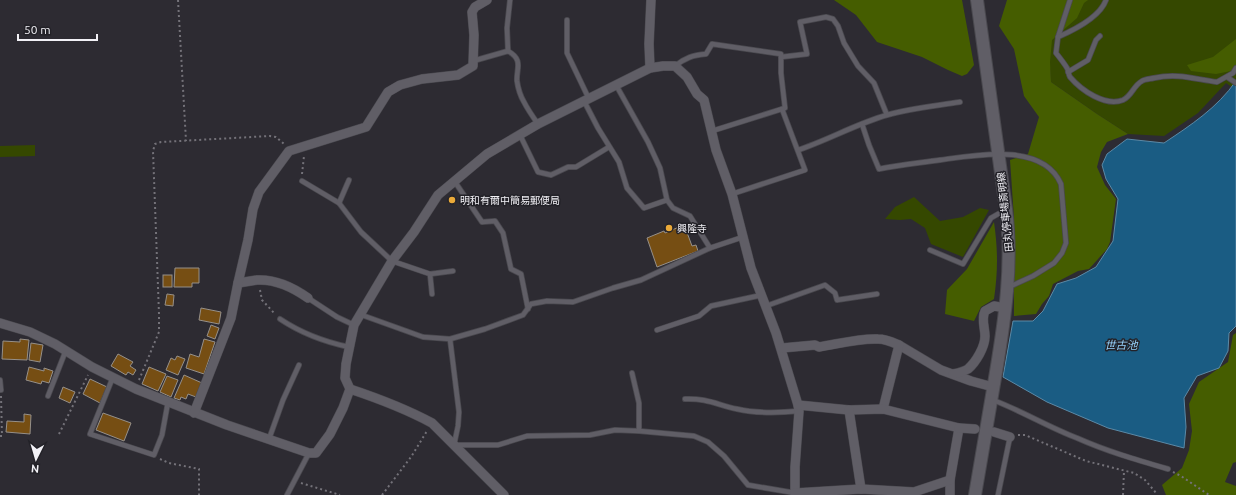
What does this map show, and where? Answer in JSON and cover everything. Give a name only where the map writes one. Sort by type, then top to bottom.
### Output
[{"type":"main road","name":"田丸停車場斎明線","points":[[975,495],[1006,308],[1009,243],[1006,209],[977,0]]},
{"type":"street","points":[[194,413],[231,318],[248,240],[253,209],[260,192],[289,151],[366,127],[388,92],[400,85],[422,79],[458,75],[473,66],[474,35],[472,12],[475,7],[486,0]]},
{"type":"street","points":[[650,68],[649,44],[651,0]]},
{"type":"street","points":[[0,323],[30,332],[66,350],[92,367],[136,389],[194,413],[309,453],[316,453],[330,434],[343,408],[350,389],[345,378],[349,347],[354,325],[359,314],[392,261],[414,232],[438,195],[487,154],[538,124],[650,68],[675,66],[687,77],[697,94],[704,100],[716,150],[732,194],[751,268],[782,348],[799,408],[795,467],[795,494],[861,489],[914,492],[950,480]]},
{"type":"street","points":[[238,283],[257,280],[270,282],[297,290],[308,298]]},
{"type":"street","points":[[953,374],[969,368],[983,346],[985,336],[983,319],[985,312],[994,306],[1006,308]]},
{"type":"street","points":[[782,348],[815,345],[819,347],[879,339],[899,345],[941,370],[993,387]]},
{"type":"street","points":[[883,409],[899,345]]},
{"type":"street","points":[[350,389],[372,396],[432,423],[504,495]]},
{"type":"street","points":[[799,408],[850,410],[883,409],[959,428],[975,429]]},
{"type":"street","points":[[850,410],[861,489]]},
{"type":"street","points":[[950,495],[950,480],[959,428]]},
{"type":"street","points":[[994,432],[1010,438]]},
{"type":"lane","points":[[508,52],[507,28],[510,0]]},
{"type":"lane","points":[[1070,0],[1058,37],[1056,53],[1069,75],[1080,86],[1100,100],[1114,103],[1124,100],[1142,81],[1160,77],[1189,76],[1217,82],[1233,73],[1236,68]]},
{"type":"lane","points":[[1058,37],[1073,31],[1103,8],[1106,0]]},
{"type":"lane","points":[[781,57],[807,54],[800,22],[826,17],[833,19],[838,26],[844,44],[858,66],[874,83],[887,115]]},
{"type":"lane","points":[[567,20],[567,53],[586,100],[609,147],[619,162],[627,188],[644,208],[667,200]]},
{"type":"lane","points":[[1068,72],[1088,60],[1096,40],[1100,36]]},
{"type":"lane","points":[[675,66],[685,59],[695,55],[706,54],[712,44],[781,54],[781,73],[785,108],[712,131]]},
{"type":"lane","points":[[473,61],[508,52],[514,55],[519,69],[517,81],[524,102],[538,124]]},
{"type":"lane","points":[[1227,77],[1236,83]]},
{"type":"lane","points":[[616,85],[648,142],[660,168],[667,200],[673,208],[690,216],[710,248]]},
{"type":"lane","points":[[798,150],[887,115],[912,109],[960,102]]},
{"type":"lane","points":[[732,194],[805,170],[782,109]]},
{"type":"lane","points":[[862,124],[879,169],[908,163],[998,154],[1013,155],[1035,160],[1043,163],[1057,176],[1061,184],[1066,243],[1062,253],[1054,263],[1033,276],[1008,287]]},
{"type":"lane","points":[[520,135],[538,172],[551,175],[568,167],[576,167],[609,147]]},
{"type":"lane","points":[[339,203],[349,180]]},
{"type":"lane","points":[[302,181],[339,203],[361,232],[392,261],[430,274],[453,271]]},
{"type":"lane","points":[[455,182],[482,222],[495,221],[502,233],[511,269],[521,274],[528,309]]},
{"type":"lane","points":[[930,250],[963,264],[990,218],[1006,209]]},
{"type":"lane","points":[[359,314],[423,337],[450,339],[485,329],[523,315],[531,304],[547,301],[573,302],[641,280],[710,248],[743,237]]},
{"type":"lane","points":[[430,274],[432,294]]},
{"type":"lane","points":[[766,306],[825,285],[835,293],[838,300],[877,294]]},
{"type":"lane","points":[[656,330],[699,316],[711,306],[762,295]]},
{"type":"lane","points":[[308,298],[337,317],[354,325]]},
{"type":"lane","points":[[280,319],[294,328],[331,343],[349,347]]},
{"type":"lane","points":[[450,339],[458,412],[458,426],[454,445],[498,445],[527,436],[590,435],[615,430],[694,436],[708,442],[724,456],[748,485],[795,494]]},
{"type":"lane","points":[[48,396],[66,350]]},
{"type":"lane","points":[[269,439],[283,400],[299,365]]},
{"type":"lane","points":[[632,374],[639,403],[639,431]]},
{"type":"lane","points":[[114,377],[90,434],[154,455],[162,435],[168,402]]},
{"type":"lane","points":[[0,380],[1,390]]},
{"type":"lane","points":[[685,400],[698,399],[754,412],[778,413],[799,408]]},
{"type":"lane","points":[[991,399],[1076,438],[1121,455],[1168,469]]},
{"type":"lane","points":[[998,495],[1010,438]]},
{"type":"lane","points":[[287,495],[309,453]]},
{"type":"path","points":[[178,0],[186,141]]},
{"type":"path","points":[[136,389],[159,332],[153,151],[155,144],[161,142],[270,136],[276,137],[282,141],[289,151]]},
{"type":"path","points":[[302,181],[304,146]]},
{"type":"path","points":[[257,280],[262,300],[280,319]]},
{"type":"path","points":[[59,434],[92,367]]},
{"type":"path","points":[[0,436],[2,436],[1,390]]},
{"type":"path","points":[[382,495],[411,457],[432,423]]},
{"type":"path","points":[[1010,438],[1025,435],[1086,461],[1134,473],[1146,480],[1158,494]]},
{"type":"path","points":[[154,455],[169,463],[199,469],[199,495]]},
{"type":"path","points":[[1168,469],[1209,495]]},
{"type":"path","points":[[1122,495],[1124,471]]},
{"type":"path","points":[[295,481],[306,486],[340,495]]},
{"type":"green space","points":[[834,0],[962,0],[974,65],[967,74],[962,76],[922,57],[877,42],[856,15]]},
{"type":"green space","points":[[1007,0],[1088,0],[1084,3],[1077,18],[1052,40],[1050,62],[1051,82],[1128,134],[1107,142],[1101,152],[1097,167],[1105,185],[1116,199],[1110,242],[1107,249],[1089,269],[1078,271],[1053,284],[1049,296],[1036,314],[1014,316],[1014,218],[1010,160],[1028,154],[1039,117],[1024,96],[1014,49],[999,26]]},
{"type":"green space","points":[[1064,0],[1236,0],[1236,90],[1226,83],[1198,113],[1164,136],[1128,134],[1051,82],[1048,40]]},
{"type":"green space","points":[[1236,39],[1236,70],[1216,74],[1191,71],[1187,65],[1213,57]]},
{"type":"green space","points":[[35,145],[35,156],[0,157],[0,146]]},
{"type":"green space","points":[[914,197],[940,221],[963,217],[980,208],[989,210],[963,257],[931,244],[925,228],[911,219],[885,219],[895,207]]},
{"type":"green space","points":[[994,222],[997,260],[994,299],[981,307],[974,321],[945,314],[947,290],[967,269]]},
{"type":"green space","points":[[1236,333],[1236,462],[1233,463],[1225,482],[1236,486],[1236,495],[1166,495],[1162,485],[1182,468],[1189,450],[1192,431],[1189,404],[1199,382],[1228,362],[1233,335]]},
{"type":"water","name":"世古池","points":[[1236,81],[1236,326],[1229,333],[1228,351],[1219,368],[1197,376],[1184,398],[1186,427],[1184,448],[1108,428],[1047,402],[1003,377],[1013,321],[1033,321],[1043,311],[1057,284],[1076,278],[1096,267],[1113,241],[1118,199],[1106,179],[1102,165],[1107,154],[1127,139],[1164,143],[1194,123],[1212,108],[1229,91]]},
{"type":"building","points":[[679,227],[680,229],[685,227],[692,246],[696,245],[698,251],[657,267],[647,238]]},
{"type":"building","points":[[175,268],[199,268],[199,283],[192,283],[192,287],[174,287]]},
{"type":"building","points":[[163,275],[172,275],[172,287],[163,287]]},
{"type":"building","points":[[167,294],[174,295],[173,306],[165,305]]},
{"type":"building","points":[[201,308],[221,312],[219,324],[199,320]]},
{"type":"building","points":[[211,325],[219,328],[215,339],[207,336]]},
{"type":"building","points":[[20,339],[29,340],[27,360],[2,359],[3,341],[20,342]]},
{"type":"building","points":[[204,339],[215,342],[204,374],[186,368],[190,354],[199,357]]},
{"type":"building","points":[[31,343],[43,345],[40,362],[29,360]]},
{"type":"building","points":[[118,354],[133,362],[130,366],[136,370],[133,375],[128,372],[126,375],[111,366]]},
{"type":"building","points":[[177,356],[185,359],[178,375],[166,370],[171,358],[175,360]]},
{"type":"building","points":[[29,367],[44,371],[44,368],[53,371],[49,383],[42,381],[41,384],[26,380]]},
{"type":"building","points":[[149,367],[166,374],[158,391],[142,384]]},
{"type":"building","points":[[184,375],[202,383],[196,397],[188,394],[186,399],[181,397],[180,400],[174,398]]},
{"type":"building","points":[[167,376],[178,380],[171,397],[160,392]]},
{"type":"building","points":[[90,379],[107,387],[100,403],[83,394]]},
{"type":"building","points":[[63,387],[75,392],[70,403],[59,398]]},
{"type":"building","points":[[103,413],[131,423],[124,441],[96,430]]},
{"type":"building","points":[[24,414],[31,415],[30,434],[6,432],[7,421],[24,422]]},
{"type":"place","name":"明和有爾中簡易郵便局","points":[[452,200]]},
{"type":"place","name":"興隆寺","points":[[669,228]]}]
